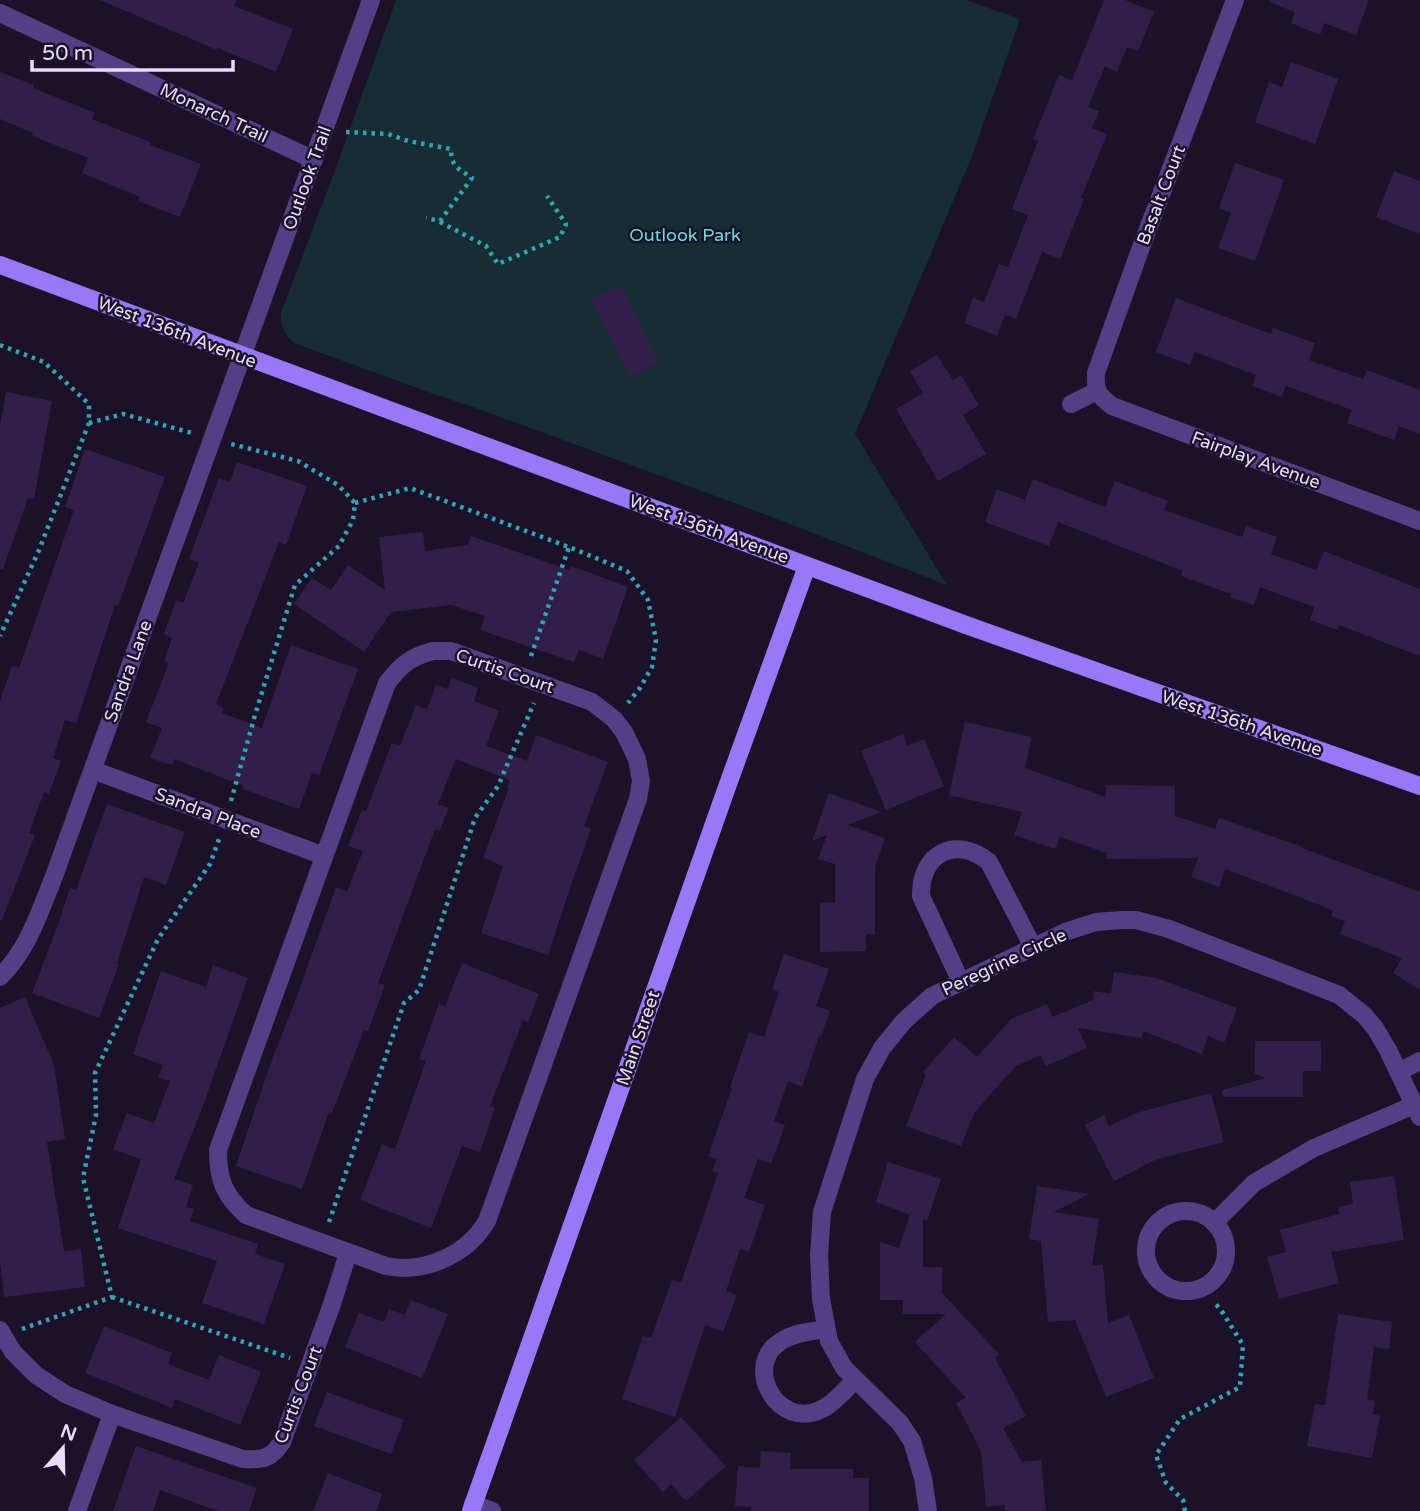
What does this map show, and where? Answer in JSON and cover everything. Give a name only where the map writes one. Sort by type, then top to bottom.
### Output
[{"type":"main road","name":"West 136th Avenue","points":[[0,265],[966,625],[1420,786]]},
{"type":"main road","name":"Main Street","points":[[472,1508],[807,566]]},
{"type":"street","name":"Outlook Trail","points":[[242,356],[371,0]]},
{"type":"street","name":"Basalt Court","points":[[1097,391],[1096,373],[1235,0]]},
{"type":"street","name":"Monarch Trail","points":[[0,13],[314,160]]},
{"type":"street","name":"Sandra Lane","points":[[0,977],[14,963],[30,936],[242,356]]},
{"type":"street","points":[[1071,404],[1097,391]]},
{"type":"street","name":"Fairplay Avenue","points":[[1097,391],[1100,397],[1112,406],[1420,521]]},
{"type":"street","name":"Curtis Court","points":[[433,651],[451,651],[542,684],[592,702],[614,719],[637,760],[641,781],[638,799],[487,1221],[463,1248],[442,1260],[417,1268],[398,1269],[246,1215],[234,1204],[223,1187],[218,1171],[218,1150],[387,682],[400,666],[418,655],[433,651]]},
{"type":"street","name":"Sandra Place","points":[[93,769],[324,856]]},
{"type":"street","points":[[961,982],[921,896],[921,882],[926,868],[936,857],[949,850],[967,849],[978,853],[989,862],[1033,947]]},
{"type":"street","name":"Peregrine Circle","points":[[928,1511],[923,1478],[912,1441],[900,1423],[844,1368],[829,1341],[821,1298],[819,1255],[822,1212],[865,1079],[882,1048],[904,1021],[932,996],[1065,932],[1097,922],[1121,920],[1136,920],[1169,929],[1339,995],[1359,1010],[1375,1028],[1417,1111],[1314,1149],[1254,1183],[1214,1223]]},
{"type":"street","points":[[1398,1072],[1420,1061]]},
{"type":"street","points":[[1187,1211],[1202,1214],[1214,1223],[1223,1235],[1227,1250],[1224,1265],[1217,1278],[1205,1287],[1191,1292],[1176,1290],[1162,1283],[1147,1260],[1147,1245],[1152,1232],[1161,1221],[1173,1214],[1187,1211]]},
{"type":"street","name":"Curtis Court","points":[[112,1414],[243,1459],[262,1460],[276,1452],[332,1304],[348,1253]]},
{"type":"street","points":[[825,1328],[790,1336],[780,1341],[770,1352],[765,1363],[764,1380],[770,1395],[780,1406],[794,1412],[809,1413],[822,1409],[855,1380]]},
{"type":"street","points":[[1,1333],[13,1352],[36,1375],[65,1394],[112,1414],[77,1511]]},
{"type":"street","points":[[472,1508],[492,1511]]},
{"type":"path","points":[[324,131],[388,134],[408,141],[451,149],[451,160],[471,177],[440,222]]},
{"type":"path","points":[[426,218],[440,222],[485,246],[498,264],[559,237],[566,224],[547,195]]},
{"type":"path","points":[[0,345],[44,362],[89,404],[89,423],[39,550],[0,636]]},
{"type":"path","points":[[89,423],[122,414],[298,461],[338,485],[355,503]]},
{"type":"path","points":[[355,503],[410,488],[569,547],[627,572],[648,600],[656,639],[652,667],[640,688],[614,719]]},
{"type":"path","points":[[112,1297],[83,1178],[96,1115],[95,1073],[158,939],[210,864],[226,820],[295,585],[339,546],[353,520],[355,503]]},
{"type":"path","points":[[322,1243],[404,1003],[419,989],[475,818],[498,786],[542,684],[531,656],[569,547]]},
{"type":"path","points":[[1,1333],[112,1297],[310,1364]]},
{"type":"path","points":[[1185,1511],[1182,1500],[1166,1483],[1156,1455],[1180,1419],[1240,1387],[1243,1345],[1213,1301]]},
{"type":"green space","name":"Outlook Park","points":[[396,0],[966,0],[1020,19],[972,156],[855,434],[947,585],[764,514],[294,343],[285,333],[281,313]]},
{"type":"building","points":[[100,0],[237,0],[234,6],[293,29],[276,72]]},
{"type":"building","points":[[1104,0],[1125,0],[1154,12],[1138,51],[1127,47],[1117,72],[1105,66],[1088,107],[1099,111],[1092,128],[1107,134],[1060,259],[1042,252],[1016,319],[1005,315],[997,336],[964,323],[973,298],[984,302],[999,264],[1008,267],[1028,215],[1012,209],[1038,141],[1033,139],[1059,75],[1072,80]]},
{"type":"building","points":[[1270,0],[1369,0],[1356,35],[1324,23],[1320,35],[1291,23],[1295,12]]},
{"type":"building","points":[[1291,62],[1338,79],[1315,144],[1255,122],[1269,82],[1282,87]]},
{"type":"building","points":[[0,72],[95,113],[92,119],[201,164],[180,217],[138,201],[140,197],[82,173],[88,158],[32,136],[33,133],[0,119]]},
{"type":"building","points":[[1235,163],[1284,180],[1255,261],[1218,248],[1231,213],[1219,208]]},
{"type":"building","points":[[1394,171],[1420,181],[1420,234],[1376,217]]},
{"type":"building","points":[[621,285],[659,363],[630,377],[591,299]]},
{"type":"building","points":[[1176,298],[1271,334],[1273,328],[1315,343],[1309,360],[1363,379],[1367,370],[1420,390],[1420,434],[1399,426],[1394,440],[1347,423],[1352,410],[1286,386],[1282,397],[1252,386],[1256,375],[1195,352],[1190,365],[1156,352]]},
{"type":"building","points":[[937,355],[953,380],[961,375],[979,405],[963,415],[986,454],[938,481],[896,409],[923,393],[910,371]]},
{"type":"building","points":[[6,392],[52,401],[34,499],[28,498],[3,569],[0,569],[0,425]]},
{"type":"building","points":[[85,449],[165,477],[118,606],[115,605],[76,723],[65,720],[53,758],[61,761],[49,794],[44,792],[29,833],[35,835],[0,920],[0,701],[12,666],[19,668],[74,510],[65,507]]},
{"type":"building","points":[[237,462],[307,486],[286,545],[279,542],[216,704],[224,708],[222,713],[262,728],[291,645],[358,669],[319,775],[312,773],[299,809],[243,789],[244,786],[174,759],[172,765],[150,758],[162,728],[146,722],[169,663],[164,661],[172,638],[164,634],[176,600],[183,603],[199,563],[189,559],[219,478],[230,482]]},
{"type":"building","points":[[1033,479],[1105,507],[1115,481],[1168,501],[1164,510],[1242,537],[1246,526],[1277,537],[1271,554],[1316,570],[1324,551],[1420,589],[1420,656],[1339,625],[1337,630],[1310,620],[1314,607],[1260,587],[1254,605],[1230,597],[1231,594],[1181,576],[1183,571],[1058,522],[1049,546],[985,522],[997,489],[1025,500]]},
{"type":"building","points":[[423,532],[425,551],[468,545],[471,536],[569,570],[571,566],[628,587],[603,659],[579,650],[574,662],[480,630],[485,616],[451,605],[391,612],[364,652],[294,604],[312,578],[331,590],[348,565],[385,590],[379,537]]},
{"type":"building","points":[[452,678],[478,688],[474,701],[499,711],[486,746],[527,761],[536,735],[608,762],[584,826],[591,829],[548,955],[481,933],[503,866],[483,858],[510,780],[456,759],[438,804],[449,808],[439,831],[435,829],[378,983],[385,985],[368,1031],[364,1030],[332,1113],[329,1112],[302,1189],[236,1166],[336,887],[347,892],[363,851],[348,846],[362,810],[366,811],[392,743],[400,746],[416,705],[427,709],[436,685],[447,689]]},
{"type":"building","points":[[965,722],[1032,737],[1025,768],[1106,797],[1106,785],[1175,786],[1175,816],[1215,829],[1219,818],[1420,892],[1420,990],[1393,973],[1402,958],[1340,934],[1345,921],[1331,916],[1333,910],[1225,869],[1219,887],[1191,877],[1198,858],[1107,859],[1107,853],[1060,837],[1055,849],[1014,835],[1022,812],[949,795]]},
{"type":"building","points":[[903,734],[907,746],[924,739],[944,786],[886,810],[861,751]]},
{"type":"building","points":[[829,793],[881,812],[848,825],[885,838],[875,867],[875,934],[866,934],[866,951],[820,952],[820,902],[835,903],[835,864],[818,859],[827,835],[812,841]]},
{"type":"building","points":[[107,804],[185,832],[166,885],[144,877],[117,963],[119,964],[99,1018],[32,993],[70,888],[76,890]]},
{"type":"building","points":[[784,954],[829,969],[816,1006],[830,1011],[802,1087],[788,1081],[774,1121],[785,1125],[771,1164],[758,1159],[744,1198],[765,1205],[749,1252],[740,1249],[726,1291],[737,1295],[723,1332],[705,1325],[675,1417],[622,1399],[643,1336],[651,1338],[672,1280],[681,1283],[718,1173],[712,1171],[717,1159],[708,1156],[749,1032],[764,1037],[779,992],[772,989]]},
{"type":"building","points":[[462,963],[539,994],[528,1022],[523,1020],[490,1106],[495,1108],[480,1152],[462,1146],[431,1228],[360,1200],[382,1144],[395,1149],[426,1061],[419,1059],[439,1004],[445,1007]]},
{"type":"building","points":[[213,965],[248,978],[174,1179],[193,1185],[186,1207],[194,1209],[190,1221],[258,1244],[255,1254],[285,1264],[264,1324],[202,1303],[217,1261],[118,1228],[141,1159],[113,1149],[127,1113],[154,1123],[170,1081],[158,1077],[163,1065],[133,1054],[161,971],[206,987]]},
{"type":"building","points":[[1114,972],[1157,978],[1237,1008],[1224,1043],[1208,1036],[1202,1054],[1143,1031],[1142,1038],[1078,1028],[1087,1048],[1046,1066],[1041,1055],[1016,1066],[974,1113],[961,1146],[906,1126],[926,1074],[923,1072],[954,1037],[977,1057],[1011,1019],[1047,1004],[1052,1017],[1093,1000],[1094,991],[1111,994]]},
{"type":"building","points":[[25,997],[54,1065],[65,1139],[47,1142],[64,1251],[81,1249],[85,1287],[4,1297],[0,1263],[0,1008]]},
{"type":"building","points":[[1255,1041],[1321,1041],[1321,1071],[1303,1071],[1303,1097],[1223,1097],[1222,1090],[1266,1078],[1255,1074]]},
{"type":"building","points":[[1211,1093],[1224,1142],[1155,1160],[1114,1181],[1085,1125],[1104,1115],[1109,1126],[1136,1113]]},
{"type":"building","points":[[888,1162],[941,1179],[927,1221],[923,1219],[923,1267],[942,1267],[942,1293],[999,1354],[995,1358],[1026,1416],[1003,1428],[1022,1462],[1041,1460],[1046,1511],[1005,1511],[1005,1505],[986,1507],[981,1451],[956,1403],[966,1398],[915,1342],[946,1314],[903,1314],[903,1300],[880,1300],[880,1242],[899,1248],[910,1215],[876,1202]]},
{"type":"building","points":[[1394,1176],[1404,1240],[1331,1252],[1339,1283],[1279,1299],[1267,1257],[1286,1252],[1280,1230],[1339,1214],[1338,1207],[1353,1204],[1350,1182]]},
{"type":"building","points":[[1037,1186],[1089,1194],[1054,1212],[1099,1219],[1092,1266],[1103,1265],[1108,1323],[1129,1315],[1154,1378],[1106,1397],[1075,1320],[1048,1322],[1041,1241],[1029,1239]]},
{"type":"building","points":[[411,1300],[448,1314],[422,1378],[345,1347],[359,1313],[384,1322],[389,1309],[405,1315]]},
{"type":"building","points":[[1338,1314],[1392,1322],[1389,1349],[1374,1347],[1367,1399],[1375,1401],[1373,1414],[1380,1416],[1372,1458],[1307,1446],[1315,1404],[1325,1405]]},
{"type":"building","points":[[104,1326],[172,1353],[168,1364],[209,1380],[219,1355],[261,1372],[240,1425],[175,1399],[172,1408],[85,1373]]},
{"type":"building","points":[[327,1392],[404,1420],[391,1454],[314,1426]]},
{"type":"building","points":[[681,1417],[726,1466],[686,1501],[671,1484],[663,1492],[634,1460]]},
{"type":"building","points":[[136,1446],[257,1488],[249,1511],[218,1511],[160,1490],[153,1511],[113,1511]]},
{"type":"building","points":[[761,1451],[791,1453],[790,1469],[853,1469],[853,1478],[869,1478],[869,1511],[751,1511],[752,1507],[735,1506],[738,1466],[760,1468]]},
{"type":"building","points":[[328,1473],[382,1494],[376,1511],[313,1511]]}]
